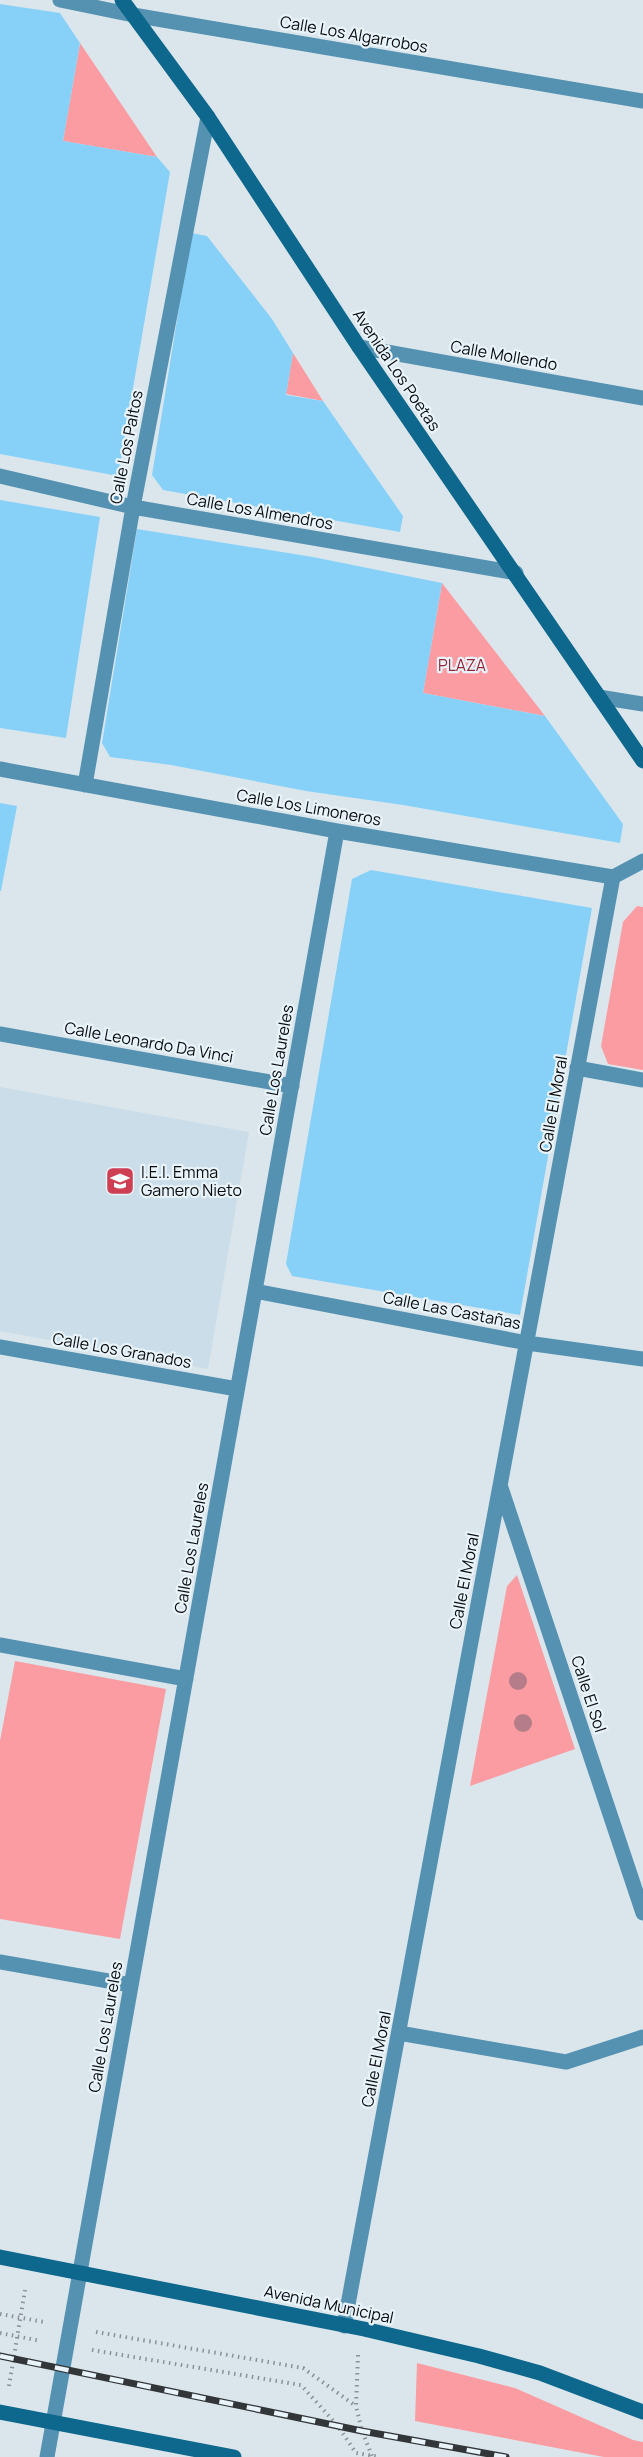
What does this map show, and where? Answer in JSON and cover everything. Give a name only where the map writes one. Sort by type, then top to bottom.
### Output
[{"type":"street","name":"Calle Los Algarrobos","points":[[60,0],[133,15],[643,101]]},
{"type":"street","name":"Avenida Los Poetas","points":[[122,0],[208,117],[359,347],[643,761]]},
{"type":"street","name":"Calle Los Paltos","points":[[85,785],[133,507],[208,117]]},
{"type":"street","name":"Calle Mollendo","points":[[359,347],[643,398]]},
{"type":"street","name":"Calle Los Almendros","points":[[0,476],[133,507],[516,573]]},
{"type":"street","points":[[599,697],[643,704]]},
{"type":"street","name":"Calle Los Limoneros","points":[[0,770],[337,831],[613,877]]},
{"type":"street","name":"Calle Los Laureles","points":[[47,2457],[337,831]]},
{"type":"street","points":[[613,877],[643,861]]},
{"type":"street","name":"Calle El Moral","points":[[345,2326],[613,877]]},
{"type":"street","name":"Calle Leonardo Da Vinci","points":[[0,1034],[292,1086]]},
{"type":"street","points":[[577,1068],[643,1080]]},
{"type":"street","name":"Calle Las Castañas","points":[[255,1291],[527,1343],[643,1359]]},
{"type":"street","name":"Calle Los Granados","points":[[0,1347],[237,1389]]},
{"type":"street","name":"Calle El Sol","points":[[500,1485],[643,1913]]},
{"type":"street","points":[[0,1646],[186,1679]]},
{"type":"street","points":[[0,1962],[130,1986]]},
{"type":"street","points":[[399,2033],[566,2062],[643,2037]]},
{"type":"street","name":"Avenida Municipal","points":[[0,2257],[364,2329],[479,2356],[540,2373],[643,2412]]},
{"type":"street","points":[[2,2412],[234,2457]]},
{"type":"path","points":[[2,2412],[30,2263]]},
{"type":"path","points":[[0,2314],[303,2368],[356,2406]]},
{"type":"path","points":[[364,2329],[358,2352],[356,2406],[362,2431],[373,2456]]},
{"type":"path","points":[[0,2333],[18,2336]]},
{"type":"path","points":[[101,2351],[301,2385],[337,2426],[356,2453],[380,2457]]},
{"type":"shaded area","name":"I.E.I. Emma Gamero Nieto","points":[[0,1087],[249,1132],[208,1369],[0,1331]]},
{"type":"green space","points":[[80,43],[157,157],[63,141]]},
{"type":"green space","points":[[293,353],[323,401],[286,394]]},
{"type":"green space","name":"PLAZA","points":[[442,583],[545,716],[423,693]]},
{"type":"green space","points":[[637,906],[643,907],[643,1070],[608,1064],[601,1046],[623,922]]},
{"type":"green space","points":[[517,1575],[575,1749],[470,1786],[507,1586]]},
{"type":"green space","points":[[15,1661],[166,1689],[120,1939],[0,1919],[0,1741]]},
{"type":"green space","points":[[417,2363],[515,2388],[633,2440],[643,2442],[643,2457],[604,2457],[415,2421]]},
{"type":"building","points":[[0,4],[60,13],[80,43],[63,141],[157,157],[170,172],[118,476],[0,454]]},
{"type":"building","points":[[191,233],[207,236],[272,319],[293,353],[286,395],[323,401],[403,516],[400,532],[163,490],[152,475]]},
{"type":"building","points":[[0,500],[100,517],[66,738],[0,728]]},
{"type":"building","points":[[137,529],[313,557],[442,583],[423,693],[545,716],[623,824],[620,843],[403,805],[306,791],[171,765],[110,757],[102,743]]},
{"type":"building","points":[[0,803],[17,806],[1,891],[0,891]]},
{"type":"building","points":[[371,870],[592,908],[520,1315],[292,1276],[286,1264],[352,879]]},
{"type":"railway","points":[[0,2356],[362,2431],[506,2457]]},
{"type":"place","name":"I.E.I. Emma Gamero Nieto","points":[[120,1181]]}]
